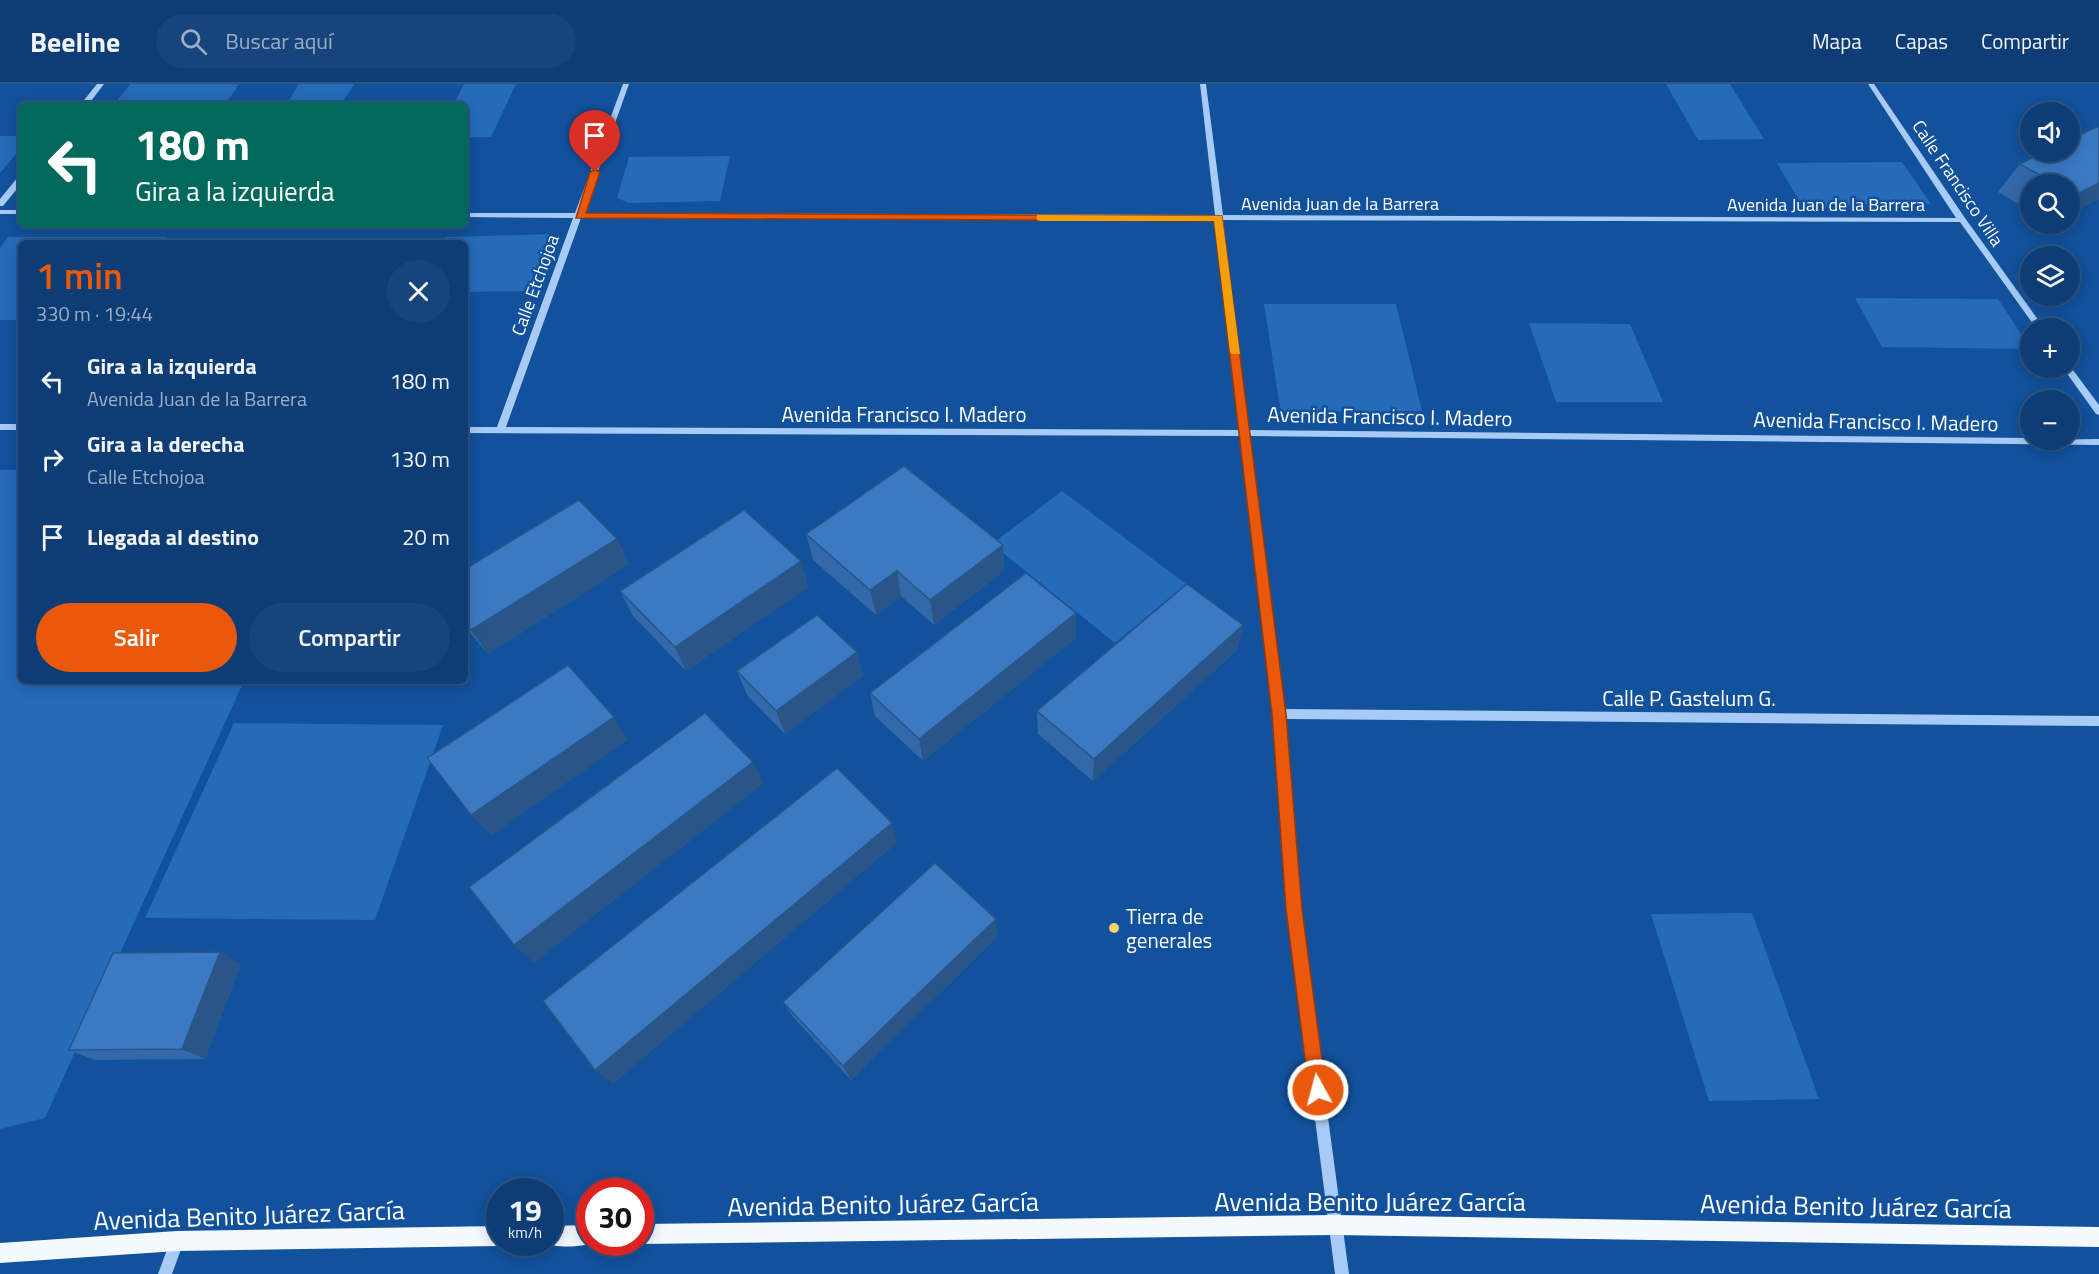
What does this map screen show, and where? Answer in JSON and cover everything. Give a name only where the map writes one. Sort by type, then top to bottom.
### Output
[{"type":"main road","name":"Avenida Benito Juárez García","points":[[654,1234],[1335,1225],[2099,1237]]},
{"type":"main road","name":"Avenida Benito Juárez García","points":[[0,1253],[177,1241],[486,1236]]},
{"type":"street","points":[[86,102],[101,84]]},
{"type":"street","name":"Calle Etchojoa","points":[[500,430],[580,216],[626,84]]},
{"type":"street","points":[[1203,84],[1247,433],[1279,714],[1294,909],[1342,1274]]},
{"type":"street","name":"Calle Francisco Villa","points":[[1871,84],[1962,220],[2033,318]]},
{"type":"street","points":[[0,204],[18,183]]},
{"type":"street","points":[[0,212],[18,212]]},
{"type":"street","name":"Avenida Juan de la Barrera","points":[[468,215],[1962,220]]},
{"type":"street","points":[[2074,378],[2099,412]]},
{"type":"street","points":[[0,427],[18,427]]},
{"type":"street","name":"Avenida Francisco I. Madero","points":[[468,430],[1247,433],[2099,442]]},
{"type":"street","name":"Calle P. Gastelum G.","points":[[1279,714],[2099,721]]},
{"type":"street","points":[[165,1274],[177,1241]]},
{"type":"shaded area","points":[[130,84],[239,84],[227,102],[116,102]]},
{"type":"shaded area","points":[[299,84],[354,84],[343,102],[288,102]]},
{"type":"shaded area","points":[[464,84],[516,84],[491,137],[468,137],[468,102],[455,102]]},
{"type":"shaded area","points":[[1666,84],[1730,84],[1764,139],[1698,140]]},
{"type":"shaded area","points":[[0,136],[18,136],[18,152],[0,173]]},
{"type":"shaded area","points":[[730,156],[720,201],[629,203],[617,198],[629,157]]},
{"type":"shaded area","points":[[1902,162],[1931,204],[1802,206],[1777,163]]},
{"type":"shaded area","points":[[550,234],[532,291],[468,292],[468,240],[445,240],[446,237]]},
{"type":"shaded area","points":[[8,237],[167,237],[165,240],[18,240],[18,320],[0,320],[0,248]]},
{"type":"shaded area","points":[[1855,298],[1998,299],[2020,332],[2020,349],[1882,347]]},
{"type":"shaded area","points":[[1264,304],[1396,304],[1422,411],[1284,412],[1280,407]]},
{"type":"shaded area","points":[[1529,323],[1630,324],[1663,402],[1556,402]]},
{"type":"shaded area","points":[[0,470],[18,470],[18,684],[243,684],[45,1118],[0,1129]]},
{"type":"shaded area","points":[[1062,491],[1186,584],[1115,643],[992,544]]},
{"type":"shaded area","points":[[234,723],[443,725],[375,920],[145,918]]},
{"type":"shaded area","points":[[1752,913],[1819,1099],[1709,1101],[1651,914]]},
{"type":"building","points":[[2099,128],[2099,183],[2080,192],[2080,174],[2038,174],[2020,164],[2024,162],[2080,162],[2080,135]]},
{"type":"building","points":[[904,466],[1003,545],[930,600],[897,571],[870,590],[806,534]]},
{"type":"building","points":[[579,500],[617,539],[471,630],[468,626],[468,567]]},
{"type":"building","points":[[744,510],[801,561],[675,647],[620,591]]},
{"type":"building","points":[[1026,573],[1076,613],[919,739],[870,693]]},
{"type":"building","points":[[1187,584],[1243,625],[1094,759],[1037,711]]},
{"type":"building","points":[[817,615],[857,652],[776,711],[737,671]]},
{"type":"building","points":[[568,665],[614,717],[471,815],[427,758]]},
{"type":"building","points":[[705,713],[753,762],[514,945],[469,887]]},
{"type":"building","points":[[837,768],[892,823],[595,1070],[543,1001]]},
{"type":"building","points":[[935,863],[996,919],[843,1066],[783,1002]]},
{"type":"building","points":[[220,952],[182,1049],[69,1050],[113,953]]},
{"type":"slow traffic","points":[[1041,218],[1219,218],[1236,352]]},
{"type":"place","name":"Tierra de generales","points":[[1114,928]]},
{"type":"route","points":[[595,172],[580,216],[1219,218],[1247,433],[1279,714],[1294,909],[1318,1090]]}]
